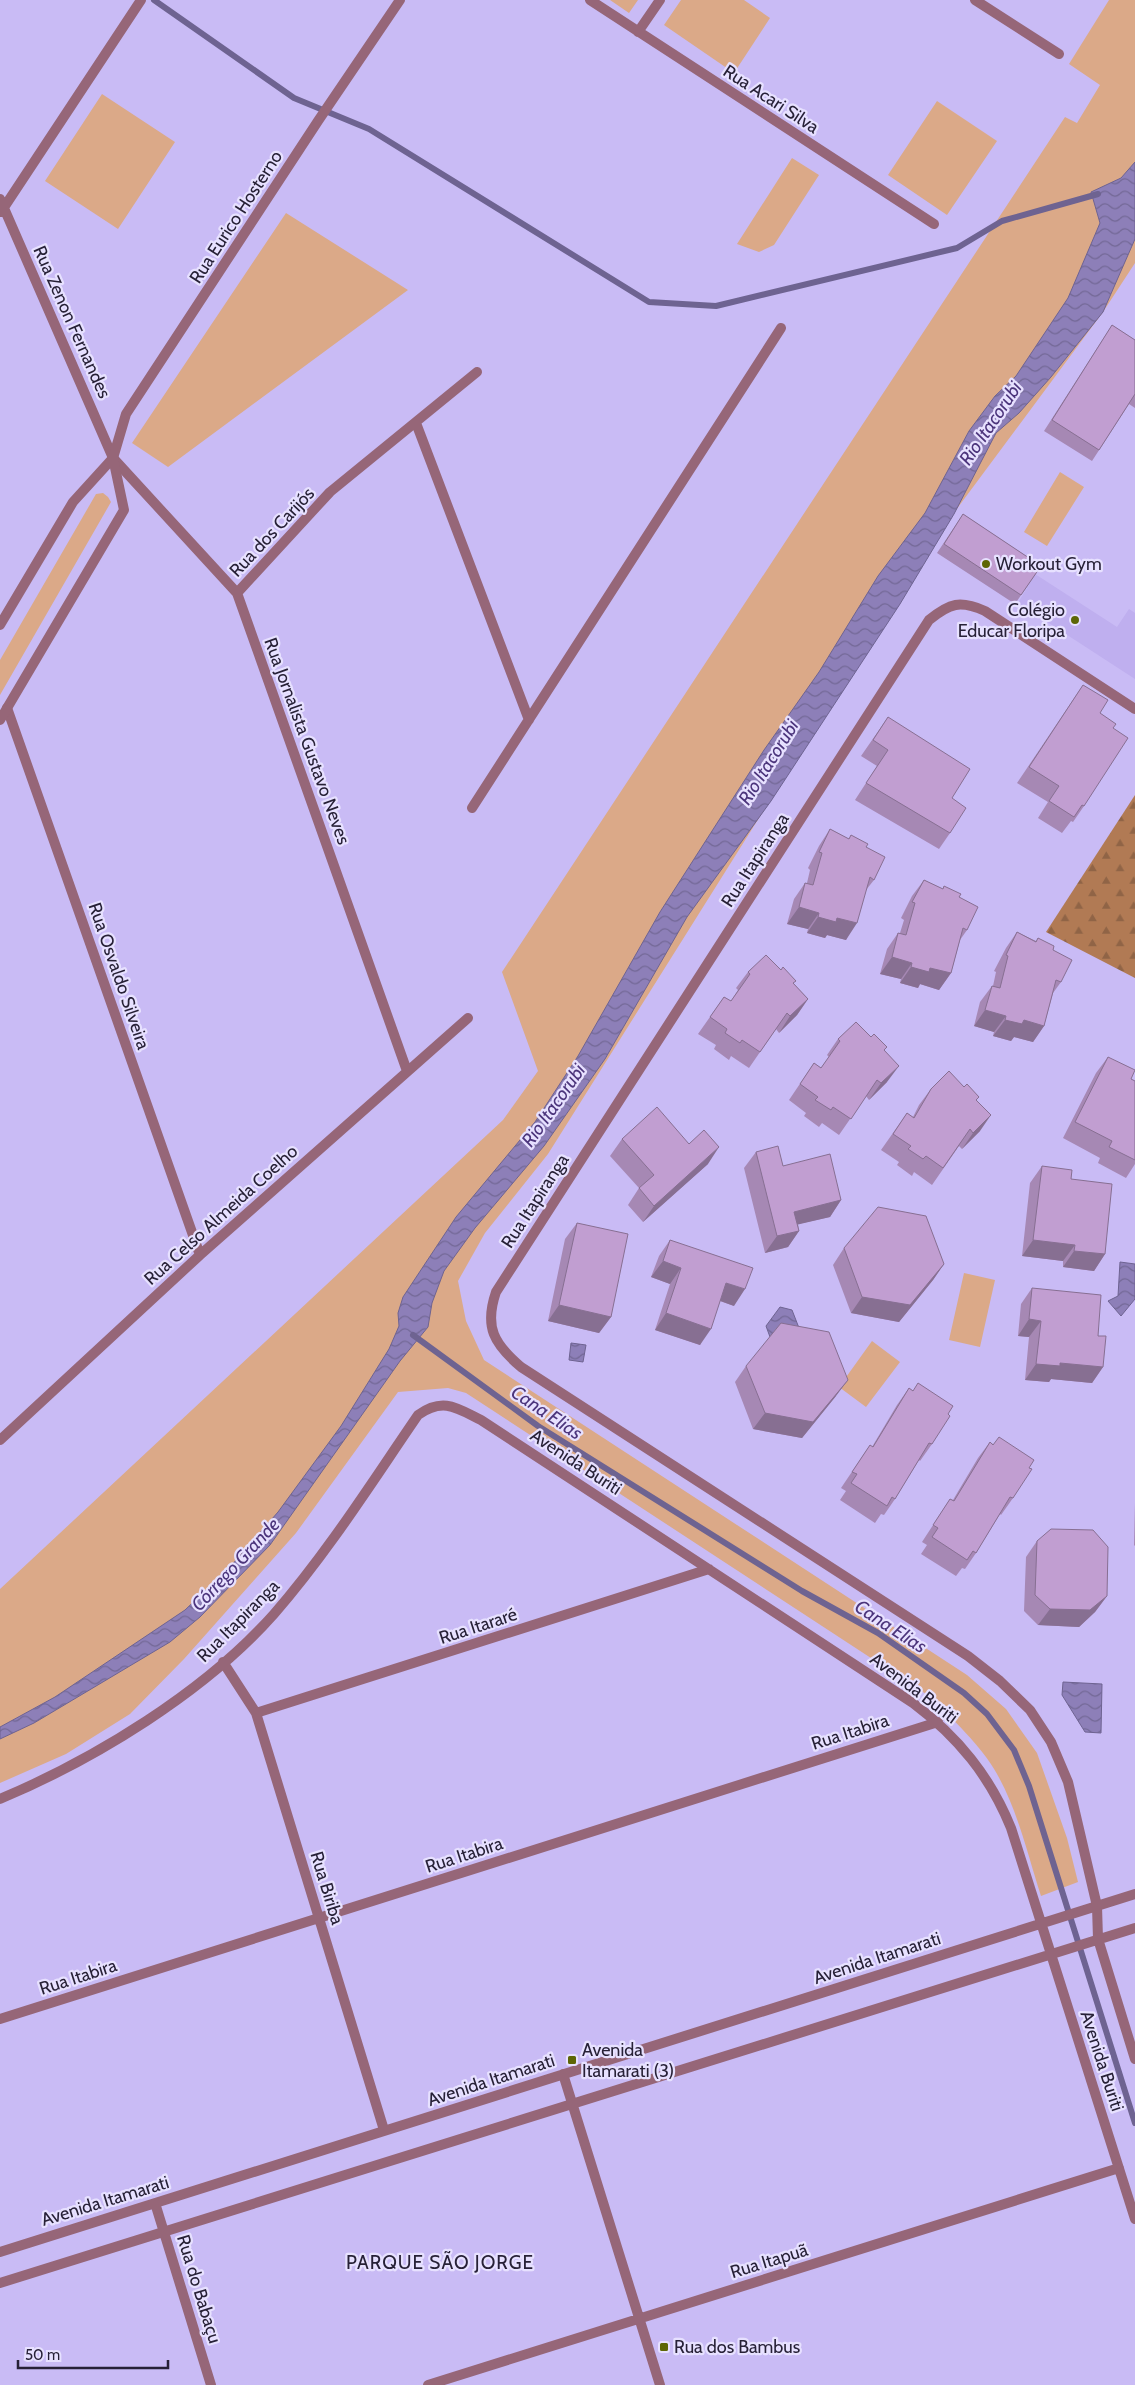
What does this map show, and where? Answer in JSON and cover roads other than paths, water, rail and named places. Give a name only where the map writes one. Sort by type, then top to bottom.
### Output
[{"type":"street","points":[[1,207],[141,0]]},
{"type":"street","name":"Rua Eurico Hosterno","points":[[114,458],[126,414],[318,120],[400,0]]},
{"type":"street","name":"Rua Acari Silva","points":[[590,0],[934,224]]},
{"type":"street","points":[[638,32],[660,0]]},
{"type":"street","points":[[975,0],[1059,54]]},
{"type":"street","name":"Rua Zenon Fernandes","points":[[1,207],[114,458]]},
{"type":"street","points":[[472,808],[781,328]]},
{"type":"street","name":"Rua dos Carijós","points":[[237,594],[330,492],[477,372]]},
{"type":"street","points":[[416,423],[529,720]]},
{"type":"street","points":[[0,625],[73,502],[114,458]]},
{"type":"street","points":[[0,720],[124,510],[114,458]]},
{"type":"street","name":"Rua Jornalista Gustavo Neves","points":[[114,458],[237,594],[407,1071]]},
{"type":"street","name":"Rua Itapiranga","points":[[490,1326],[490,1310],[496,1292],[929,620],[942,610],[955,604],[970,604],[985,611],[1135,709]]},
{"type":"street","name":"Rua Osvaldo Silveira","points":[[7,708],[200,1255]]},
{"type":"street","name":"Rua Celso Almeida Coelho","points":[[1,1436],[200,1255],[468,1018]]},
{"type":"street","name":"Avenida Buriti","points":[[490,1326],[496,1341],[506,1355],[521,1367],[961,1652],[1000,1681],[1030,1710],[1051,1742],[1068,1782],[1097,1906],[1094,1940],[1135,2059]]},
{"type":"street","name":"Rua Itapiranga","points":[[0,1799],[69,1767],[131,1730],[223,1662],[273,1614],[328,1546],[418,1415],[429,1407],[442,1404]]},
{"type":"street","name":"Avenida Buriti","points":[[442,1404],[459,1409],[481,1420],[880,1681],[938,1722],[982,1771],[1000,1800],[1044,1922],[1135,2219]]},
{"type":"street","name":"Rua Itararé","points":[[256,1713],[710,1569]]},
{"type":"street","name":"Rua Biriba","points":[[223,1662],[256,1713],[384,2130]]},
{"type":"street","name":"Rua Itabira","points":[[0,2019],[938,1722]]},
{"type":"street","name":"Avenida Itamarati","points":[[0,2252],[1135,1894]]},
{"type":"street","points":[[0,2284],[1135,1928]]},
{"type":"street","points":[[563,2074],[660,2385]]},
{"type":"street","name":"Rua Itapuã","points":[[428,2385],[1119,2168]]},
{"type":"street","name":"Rua do Babaçu","points":[[155,2203],[211,2385]]},
{"type":"water","points":[[1135,162],[1135,239],[1103,312],[1051,377],[1019,413],[996,433],[954,514],[900,604],[771,801],[687,917],[605,1059],[544,1146],[475,1228],[444,1271],[432,1303],[428,1327],[400,1361],[270,1545],[200,1617],[170,1642],[34,1723],[0,1739],[0,1727],[55,1697],[185,1610],[230,1567],[278,1512],[341,1426],[389,1349],[399,1326],[398,1313],[403,1297],[456,1217],[535,1122],[578,1056],[660,912],[764,750],[819,672],[878,576],[925,513],[969,431],[995,396],[1016,376],[1068,298],[1100,223],[1091,192],[1121,178]]},
{"type":"water","points":[[1120,1262],[1135,1264],[1135,1299],[1121,1316],[1108,1301],[1118,1296]]},
{"type":"water","points":[[780,1307],[792,1310],[799,1328],[770,1337],[766,1326]]},
{"type":"water","points":[[571,1343],[586,1345],[583,1362],[569,1360]]},
{"type":"water","points":[[1063,1682],[1102,1684],[1101,1733],[1085,1732],[1062,1695]]},
{"type":"waterway","points":[[154,0],[294,98],[369,129],[649,302],[716,306],[957,248],[1002,221],[1098,194]]},
{"type":"waterway","name":"Cana Elias","points":[[413,1335],[538,1426],[802,1591],[878,1633],[964,1693],[987,1714],[1014,1750],[1029,1786],[1135,2123]]},
{"type":"place","name":"Workout Gym","points":[[986,564]]},
{"type":"place","name":"Colégio Educar Floripa","points":[[1075,620]]},
{"type":"place","name":"Avenida Itamarati (3)","points":[[572,2060]]},
{"type":"place","name":"Rua dos Bambus","points":[[664,2347]]},
{"type":"district","name":"PARQUE SÃO JORGE","points":[[440,2262]]},
{"type":"water label","name":"Rio Itacorubi","points":[[990,423]]},
{"type":"water label","name":"Rio Itacorubi","points":[[768,762]]},
{"type":"water label","name":"Rio Itacorubi","points":[[553,1105]]},
{"type":"water label","name":"Córrego Grande","points":[[235,1564]]}]
